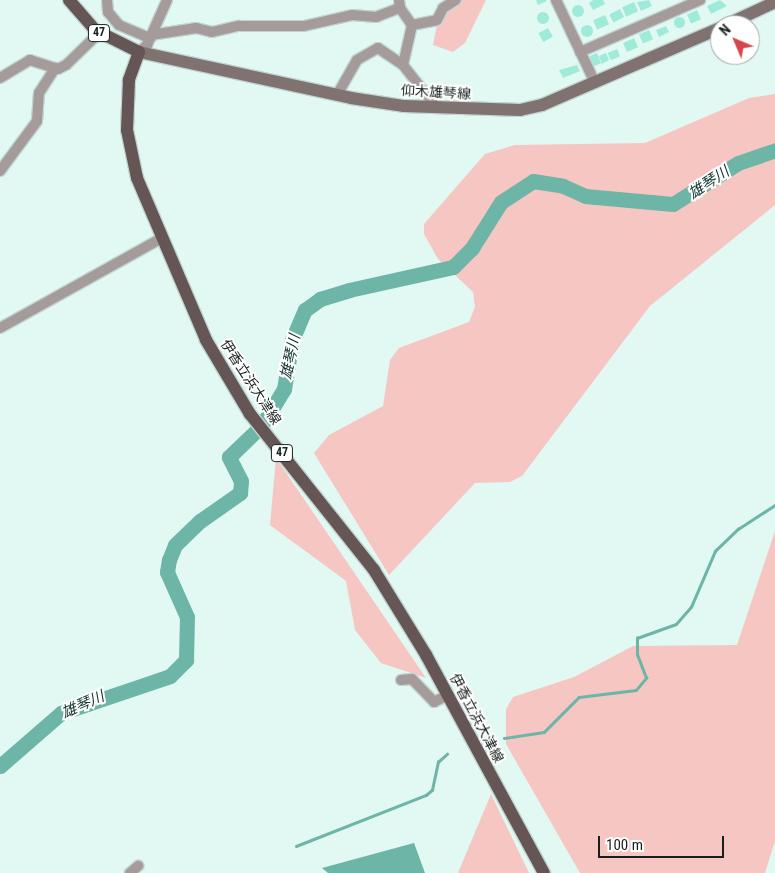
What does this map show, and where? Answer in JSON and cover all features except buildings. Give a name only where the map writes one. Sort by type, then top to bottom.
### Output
[{"type":"main road","name":"47","points":[[69,0],[98,33],[139,52]]},
{"type":"main road","points":[[747,15],[775,2]]},
{"type":"main road","name":"仰木雄琴線","points":[[139,52],[337,95],[436,107],[520,110],[595,83],[710,32]]},
{"type":"main road","name":"伊香立浜大津線","points":[[139,52],[129,80],[127,130],[137,178],[191,310],[227,378],[374,570],[448,694],[544,873]]},
{"type":"street","points":[[107,0],[108,12],[119,25],[151,36],[196,28],[212,32],[239,26],[304,26],[352,15],[376,17],[399,4],[412,25],[403,65]]},
{"type":"street","points":[[139,52],[151,36],[167,0]]},
{"type":"street","points":[[412,25],[437,20],[443,8],[456,0]]},
{"type":"street","points":[[561,1],[580,52],[595,83]]},
{"type":"street","points":[[580,52],[696,1]]},
{"type":"street","points":[[0,78],[30,60],[55,68],[66,65],[98,33]]},
{"type":"street","points":[[337,95],[347,73],[366,51],[388,51],[403,65],[436,107]]},
{"type":"street","points":[[0,171],[38,121],[39,92],[55,68]]},
{"type":"street","points":[[0,328],[162,238]]},
{"type":"street","points":[[401,680],[412,679],[434,702],[448,694]]},
{"type":"shaded area","points":[[449,0],[486,0],[465,43],[453,52],[433,45],[440,10]]},
{"type":"shaded area","points":[[775,94],[775,205],[650,306],[522,476],[510,482],[475,483],[389,575],[314,453],[329,435],[383,406],[390,360],[399,348],[469,322],[475,307],[473,292],[438,259],[424,234],[424,224],[485,154],[515,145],[645,143],[749,98]]},
{"type":"shaded area","points":[[276,458],[426,678],[381,663],[355,630],[346,581],[270,525]]},
{"type":"shaded area","points":[[775,531],[775,841],[765,873],[580,873],[506,744],[506,709],[513,697],[574,677],[633,646],[737,645]]},
{"type":"shaded area","points":[[491,794],[529,873],[458,873]]},
{"type":"shaded area","points":[[414,843],[425,873],[328,873],[322,868]]},
{"type":"waterway","name":"雄琴川","points":[[0,766],[61,713],[170,676],[186,660],[187,617],[167,572],[169,560],[175,545],[200,521],[240,493],[241,481],[229,457],[262,425],[284,389],[292,340],[305,310],[320,299],[349,290],[453,267],[472,248],[501,202],[533,181],[563,186],[585,196],[673,204],[738,163],[775,150]]},
{"type":"waterway","points":[[504,738],[544,732],[579,697],[636,690],[646,678],[637,655],[637,638],[676,624],[691,607],[715,551],[738,529],[775,505]]},
{"type":"waterway","points":[[296,846],[426,795],[432,790],[438,762],[447,754]]}]
